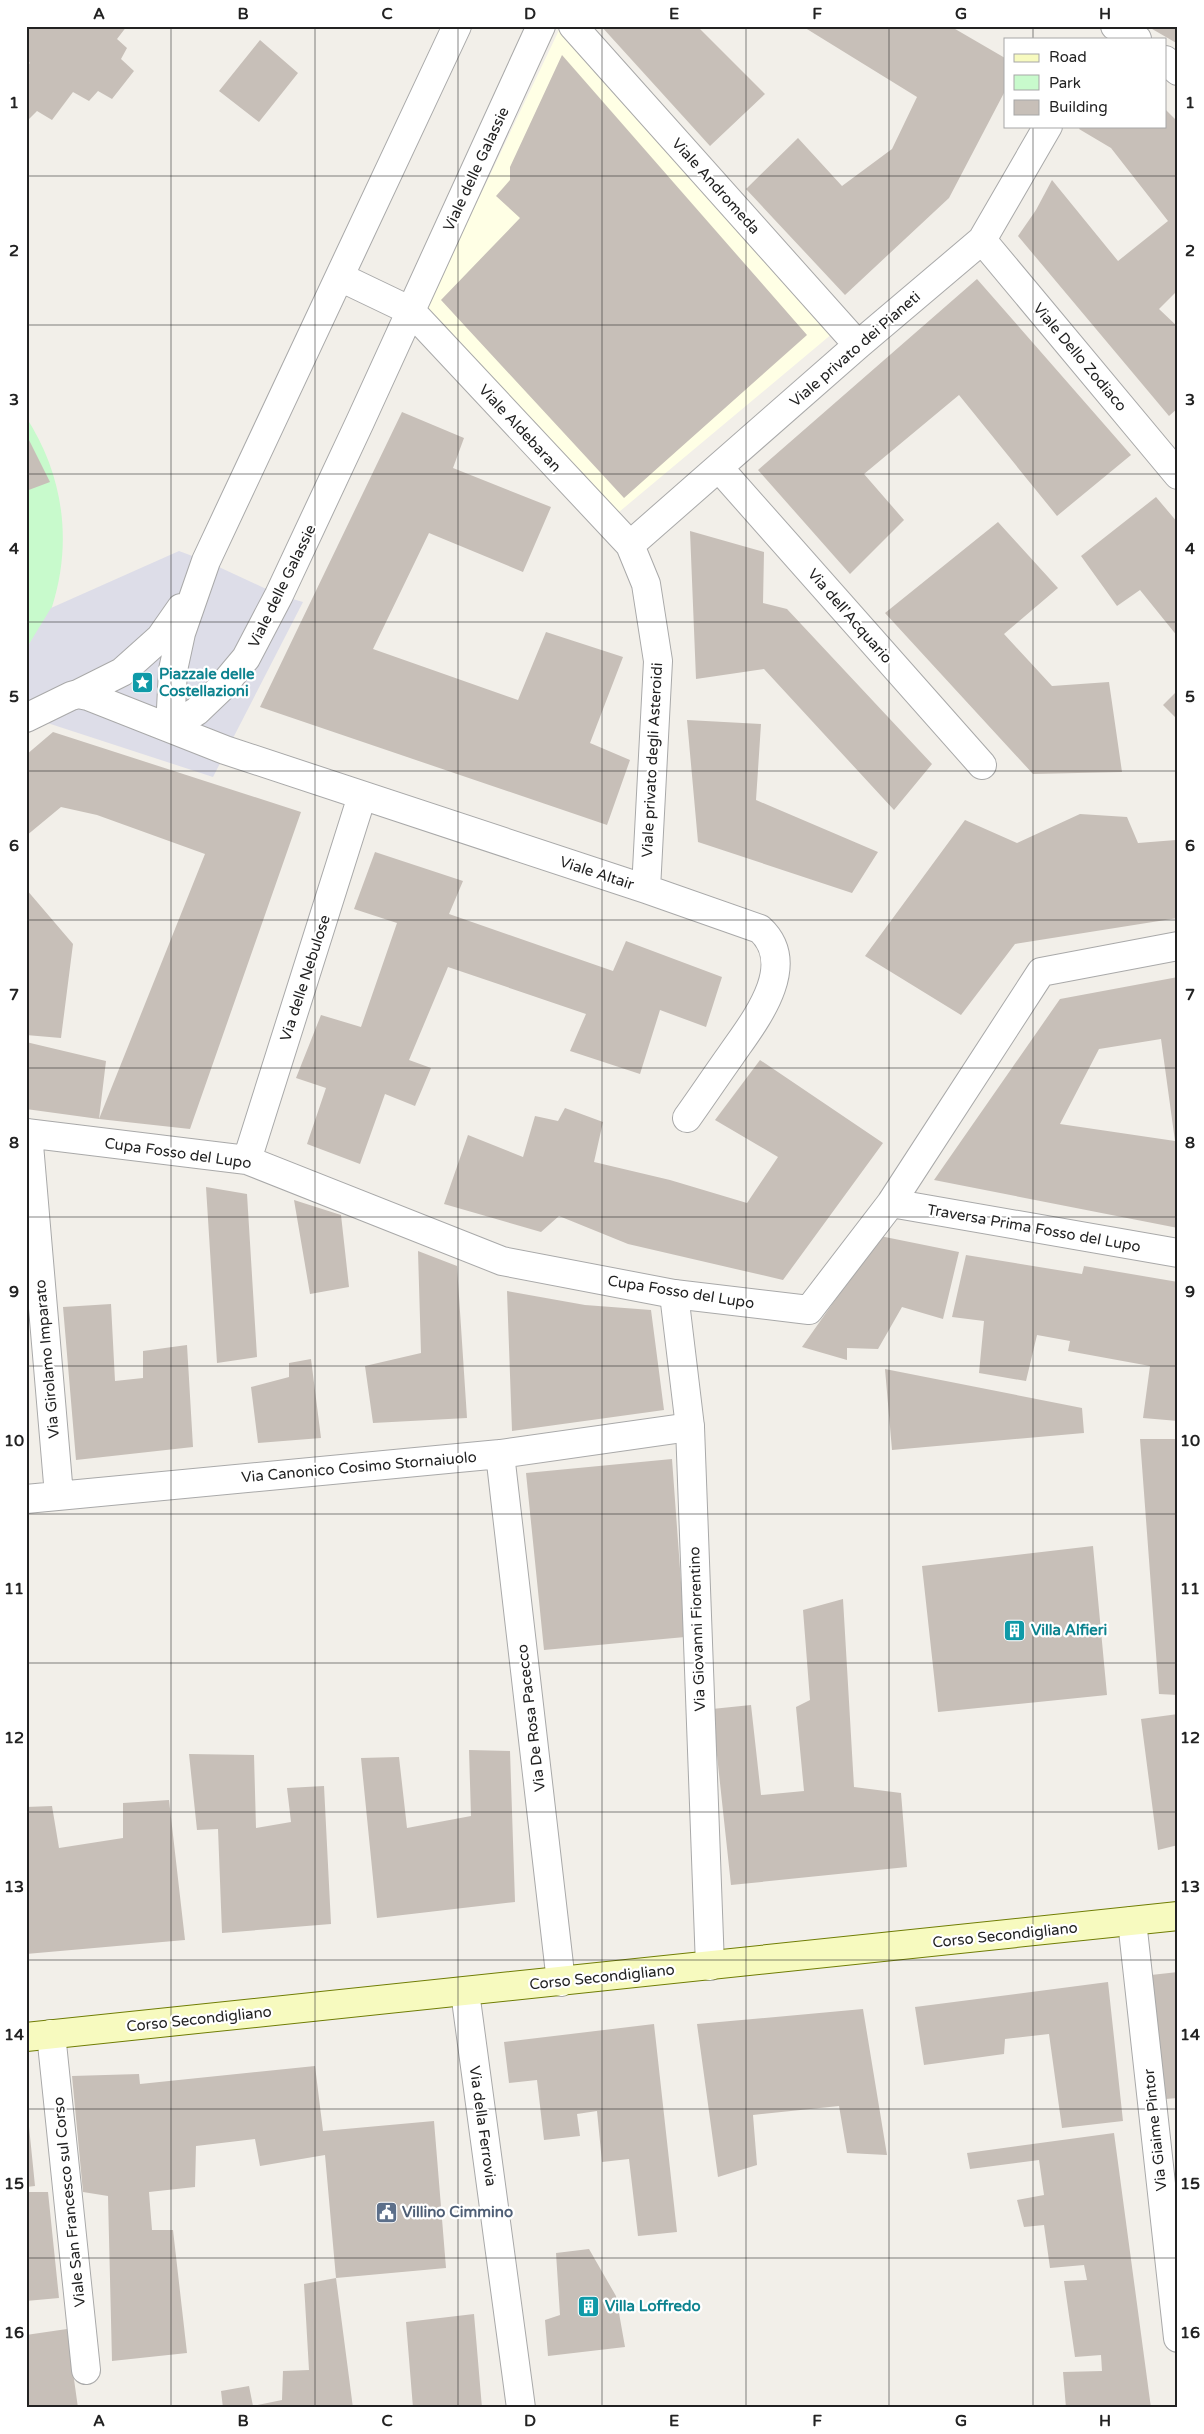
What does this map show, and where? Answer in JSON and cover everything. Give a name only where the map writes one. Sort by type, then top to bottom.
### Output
[{"type":"main road","name":"Corso Secondigliano","points":[[39,2035],[466,1992],[1178,1916]]},
{"type":"street","points":[[78,694],[170,728],[173,670],[181,633],[197,584],[457,26]]},
{"type":"street","name":"Viale delle Galassie","points":[[170,728],[203,706],[246,658],[279,595],[541,26]]},
{"type":"street","name":"Viale Andromeda","points":[[573,26],[858,345]]},
{"type":"street","points":[[1100,38],[1106,26]]},
{"type":"street","points":[[1116,26],[1134,38]]},
{"type":"street","points":[[1166,61],[1178,70]]},
{"type":"street","name":"Viale privato dei Pianeti","points":[[630,545],[858,345],[982,240],[1047,128]]},
{"type":"street","name":"Viale Dello Zodiaco","points":[[982,240],[1176,469]]},
{"type":"street","points":[[340,277],[411,311]]},
{"type":"street","name":"Viale Aldebaran","points":[[411,311],[630,545]]},
{"type":"street","name":"Via dell'Acquario","points":[[719,468],[982,765]]},
{"type":"street","name":"Viale privato degli Asteroidi","points":[[630,545],[646,584],[658,661],[646,889]]},
{"type":"street","points":[[26,718],[122,672],[160,638],[197,584]]},
{"type":"street","name":"Viale Altair","points":[[170,728],[225,750],[646,889],[760,929],[766,935],[775,960],[772,987],[761,1011],[687,1118]]},
{"type":"street","name":"Via delle Nebulose","points":[[247,1160],[362,796]]},
{"type":"street","name":"Cupa Fosso del Lupo","points":[[27,1133],[247,1160],[502,1261],[674,1294],[809,1310],[891,1203],[1041,972],[1178,946]]},
{"type":"street","name":"Via Girolamo Imparato","points":[[27,1133],[59,1495]]},
{"type":"street","name":"Traversa Prima Fosso del Lupo","points":[[891,1203],[1178,1253]]},
{"type":"street","name":"Via Giovanni Fiorentino","points":[[674,1294],[690,1426],[710,1966]]},
{"type":"street","name":"Via Canonico Cosimo Stornaiuolo","points":[[26,1499],[500,1454],[690,1426]]},
{"type":"street","name":"Via De Rosa Pacecco","points":[[500,1454],[561,1982]]},
{"type":"street","name":"Via Giaime Pintor","points":[[1132,1921],[1178,2338]]},
{"type":"street","name":"Via della Ferrovia","points":[[466,1992],[521,2408]]},
{"type":"street","name":"Viale San Francesco sul Corso","points":[[39,2035],[86,2370]]},
{"type":"shaded area","points":[[560,28],[833,333],[619,512],[427,307]]},
{"type":"shaded area","name":"Piazzale delle Costellazioni","points":[[179,551],[206,561],[279,595],[303,602],[213,777],[26,716],[26,649],[51,608]]},
{"type":"green space","points":[[26,417],[49,461],[61,509],[63,533],[62,557],[52,607],[44,623],[26,649]]},
{"type":"building","points":[[26,26],[127,26],[117,39],[127,48],[121,59],[134,71],[112,99],[98,91],[89,101],[73,92],[52,120],[37,111],[26,122],[26,66],[30,63],[26,59],[29,50],[26,48]]},
{"type":"building","points":[[601,26],[697,26],[765,94],[710,146]]},
{"type":"building","points":[[802,26],[950,26],[1004,57],[1004,93],[949,198],[845,295],[746,189],[798,138],[842,186],[892,149],[917,97]]},
{"type":"building","points":[[1147,26],[1178,26],[1178,44]]},
{"type":"building","points":[[260,40],[298,73],[259,122],[219,91]]},
{"type":"building","points":[[562,55],[807,335],[624,498],[441,300],[520,218],[496,196],[510,180],[510,167]]},
{"type":"building","points":[[1166,110],[1178,122],[1178,290],[1159,309],[1178,327],[1178,408],[1169,416],[1018,236],[1036,210],[1052,180],[1118,261],[1168,221],[1111,148],[1079,129],[1166,128]]},
{"type":"building","points":[[977,279],[1131,455],[1057,516],[959,395],[864,474],[904,520],[850,574],[758,470]]},
{"type":"building","points":[[402,412],[464,438],[453,468],[551,507],[523,572],[429,533],[373,649],[518,700],[546,632],[623,657],[590,743],[630,760],[607,825],[260,707]]},
{"type":"building","points":[[26,434],[50,482],[26,491]]},
{"type":"building","points":[[1156,497],[1178,523],[1178,637],[1140,590],[1117,606],[1081,556]]},
{"type":"building","points":[[998,522],[1058,588],[1004,634],[1052,686],[1109,682],[1122,772],[1033,774],[885,613]]},
{"type":"building","points":[[690,531],[764,552],[763,603],[787,609],[932,764],[894,810],[764,669],[696,679]]},
{"type":"building","points":[[1178,690],[1178,720],[1163,705]]},
{"type":"building","points":[[687,720],[761,724],[756,800],[878,852],[852,893],[698,842]]},
{"type":"building","points":[[53,732],[301,812],[190,1129],[99,1119],[205,854],[97,815],[61,807],[26,836],[26,755]]},
{"type":"building","points":[[1080,814],[1127,817],[1138,843],[1176,840],[1178,834],[1178,918],[1015,944],[961,1015],[865,956],[965,820],[1017,843]]},
{"type":"building","points":[[375,852],[463,881],[449,914],[613,971],[626,941],[722,977],[706,1027],[660,1010],[640,1074],[570,1051],[586,1014],[448,967],[409,1060],[431,1068],[415,1106],[385,1094],[360,1164],[307,1144],[326,1088],[296,1078],[321,1015],[361,1027],[397,923],[354,909]]},
{"type":"building","points":[[26,889],[73,944],[61,1038],[26,1035]]},
{"type":"building","points":[[1178,977],[1178,1228],[934,1180],[1060,999]],"holes":[[[1161,1039],[1175,1141],[1060,1124],[1099,1049]]]},
{"type":"building","points":[[26,1042],[106,1061],[99,1119],[26,1109]]},
{"type":"building","points":[[760,1060],[883,1143],[783,1280],[628,1244],[559,1216],[541,1232],[444,1204],[468,1135],[523,1157],[535,1116],[558,1121],[565,1108],[603,1122],[594,1162],[670,1180],[747,1203],[778,1157],[715,1120]]},
{"type":"building","points":[[206,1187],[247,1194],[257,1357],[217,1363]]},
{"type":"building","points":[[294,1200],[341,1215],[349,1287],[310,1294]]},
{"type":"building","points":[[880,1236],[959,1252],[943,1319],[902,1307],[878,1349],[847,1348],[847,1360],[802,1347]]},
{"type":"building","points":[[418,1251],[457,1266],[467,1418],[373,1423],[365,1366],[421,1353]]},
{"type":"building","points":[[966,1255],[1082,1274],[1084,1266],[1178,1282],[1178,1421],[1143,1418],[1150,1366],[1068,1351],[1070,1341],[1037,1335],[1026,1381],[979,1373],[984,1321],[952,1317]]},
{"type":"building","points":[[507,1291],[585,1305],[651,1310],[664,1410],[512,1431]]},
{"type":"building","points":[[111,1304],[115,1381],[143,1378],[143,1351],[187,1345],[193,1447],[76,1460],[63,1307]]},
{"type":"building","points":[[311,1359],[321,1438],[258,1443],[251,1387],[289,1377],[289,1363]]},
{"type":"building","points":[[885,1369],[1082,1408],[1084,1433],[892,1450]]},
{"type":"building","points":[[1140,1439],[1178,1439],[1178,1695],[1159,1694]]},
{"type":"building","points":[[672,1459],[685,1637],[544,1650],[526,1473]]},
{"type":"building","name":"Villa Alfieri","points":[[1093,1546],[1107,1695],[938,1712],[922,1566]]},
{"type":"building","points":[[843,1599],[854,1787],[901,1793],[907,1867],[731,1885],[712,1709],[751,1705],[761,1795],[804,1791],[796,1707],[810,1700],[803,1610]]},
{"type":"building","points":[[1178,1714],[1178,1845],[1158,1850],[1141,1719]]},
{"type":"building","points":[[469,1750],[510,1751],[515,1902],[377,1918],[361,1758],[399,1757],[407,1828],[471,1816]]},
{"type":"building","points":[[189,1754],[254,1755],[256,1828],[291,1822],[287,1788],[324,1786],[331,1924],[222,1933],[218,1829],[197,1830]]},
{"type":"building","points":[[169,1800],[185,1940],[26,1954],[26,1807],[52,1806],[59,1848],[123,1838],[123,1803]]},
{"type":"building","points":[[1178,1972],[1178,2098],[1165,2099],[1151,1975]]},
{"type":"building","points":[[1108,1982],[1123,2121],[1062,2128],[1049,2034],[1005,2039],[1004,2054],[924,2065],[915,2007]]},
{"type":"building","points":[[863,2009],[887,2155],[847,2153],[839,2106],[753,2115],[757,2165],[718,2177],[697,2024]]},
{"type":"building","points":[[654,2024],[677,2232],[638,2236],[629,2159],[602,2162],[597,2111],[577,2114],[580,2136],[544,2140],[537,2080],[509,2083],[504,2042]]},
{"type":"building","points":[[315,2066],[323,2131],[434,2121],[446,2268],[336,2278],[325,2155],[260,2166],[255,2139],[196,2146],[195,2187],[149,2192],[152,2230],[173,2230],[187,2353],[112,2361],[108,2196],[83,2192],[72,2076],[139,2074],[140,2084]]},
{"type":"building","points":[[26,2097],[35,2186],[26,2187]]},
{"type":"building","points":[[1114,2133],[1151,2408],[1066,2408],[1063,2372],[1102,2371],[1101,2355],[1075,2357],[1064,2281],[1087,2280],[1084,2265],[1050,2268],[1044,2225],[1024,2227],[1017,2200],[1044,2195],[1039,2160],[970,2169],[967,2153]]},
{"type":"building","points":[[26,2192],[48,2192],[59,2298],[26,2301]]},
{"type":"building","name":"Villa Loffredo","points":[[589,2249],[616,2296],[625,2347],[548,2356],[545,2320],[560,2315],[556,2253]]},
{"type":"building","points":[[336,2278],[353,2408],[223,2408],[221,2391],[249,2386],[253,2406],[282,2400],[283,2371],[309,2370],[304,2284]]},
{"type":"building","points":[[474,2314],[482,2408],[413,2408],[406,2322]]},
{"type":"building","points":[[67,2329],[78,2408],[26,2408],[26,2335]]},
{"type":"place","name":"Piazzale delle Costellazioni","points":[[143,683]]},
{"type":"place","name":"Villa Alfieri","points":[[1015,1630]]},
{"type":"place","name":"Villino Cimmino","points":[[386,2212]]},
{"type":"place","name":"Villa Loffredo","points":[[589,2306]]}]
